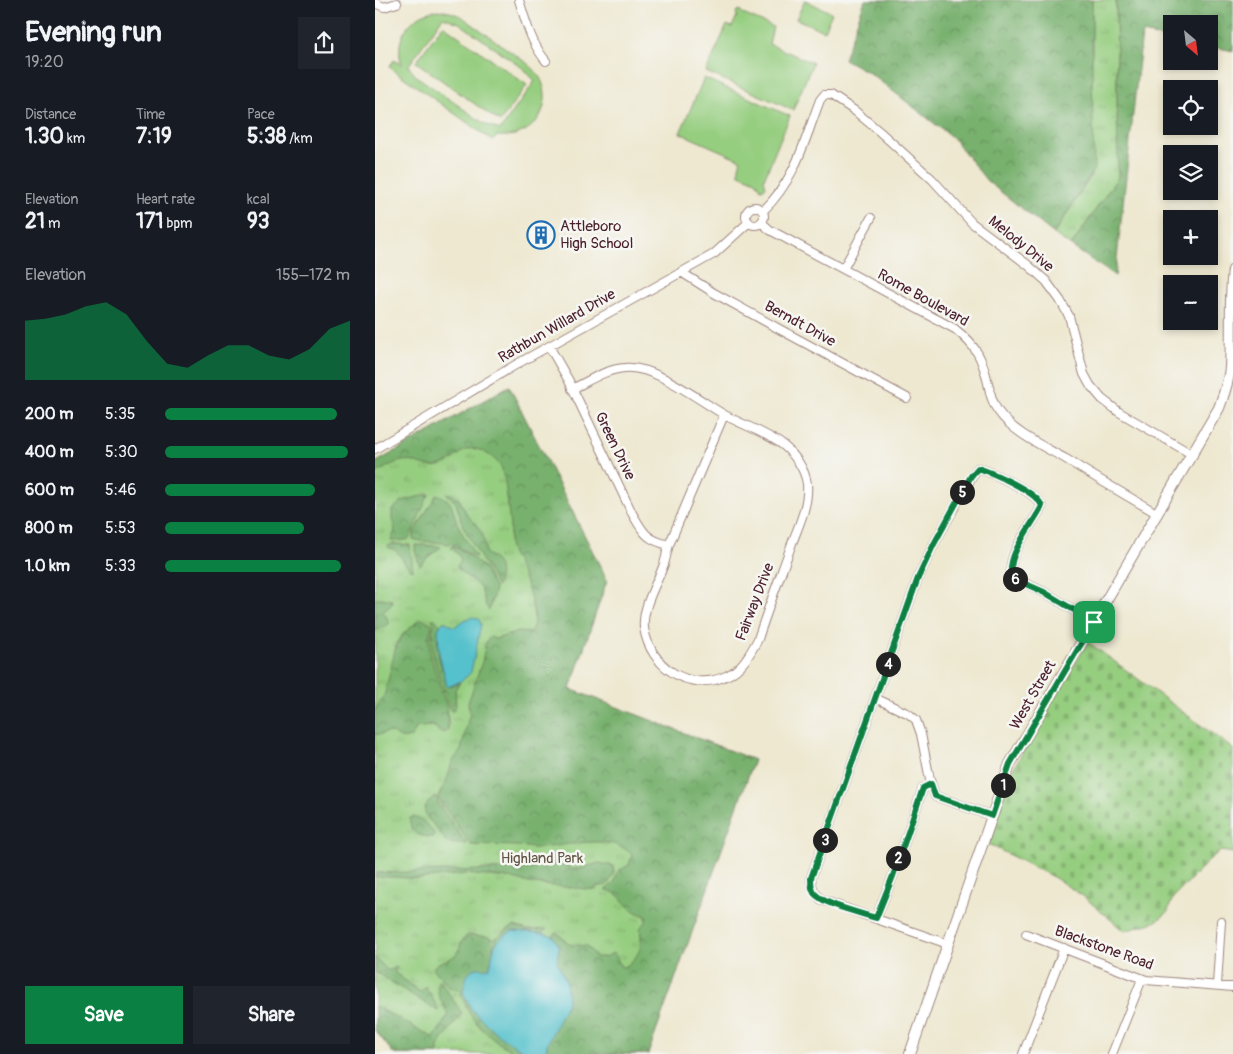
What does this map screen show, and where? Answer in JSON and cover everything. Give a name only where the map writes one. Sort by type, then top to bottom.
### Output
[{"type":"main road","name":"West Street","points":[[910,1054],[1010,764],[1219,408],[1227,385],[1229,367],[1233,270]]},
{"type":"street","points":[[519,0],[532,41],[546,61]]},
{"type":"street","points":[[375,3],[384,7],[397,3]]},
{"type":"street","name":"Melody Drive","points":[[763,211],[790,179],[823,96],[824,94],[831,95],[855,111],[932,179],[972,223],[1046,281],[1069,316],[1085,374],[1090,386],[1102,399],[1119,412],[1193,455]]},
{"type":"street","name":"Rathbun Willard Drive","points":[[375,449],[549,346],[714,254],[749,222],[746,215],[748,211],[757,207],[763,211]]},
{"type":"street","points":[[749,222],[754,225],[761,222],[764,218],[763,211]]},
{"type":"street","points":[[843,269],[871,218]]},
{"type":"street","name":"Rome Boulevard","points":[[761,222],[770,230],[955,329],[969,340],[978,352],[984,366],[991,398],[997,411],[1007,422],[1034,441],[1158,514]]},
{"type":"street","name":"Berndt Drive","points":[[681,272],[714,293],[907,398]]},
{"type":"street","name":"Green Drive","points":[[549,346],[643,532],[655,542],[669,545]]},
{"type":"street","name":"Fairway Drive","points":[[572,389],[604,373],[625,368],[643,370],[783,445],[795,457],[802,469],[807,483],[807,498],[758,639],[749,656],[727,676],[714,680],[697,681],[681,678],[668,670],[655,658],[644,627],[646,611],[665,563],[669,545],[724,415]]},
{"type":"street","points":[[947,944],[822,900],[811,887],[811,878],[918,578],[943,527],[971,476],[978,468],[992,473],[1027,492],[1040,501],[1042,506],[1011,560],[1010,571],[1012,578],[1044,592],[1094,622]]},
{"type":"street","points":[[875,698],[909,714],[916,720],[935,796],[992,816]]},
{"type":"street","points":[[876,918],[893,876],[923,788],[931,784]]},
{"type":"street","points":[[1217,985],[1221,921]]},
{"type":"street","name":"Blackstone Road","points":[[1026,934],[1142,979],[1180,984],[1233,987]]},
{"type":"street","points":[[1023,1054],[1064,948]]},
{"type":"street","points":[[1112,1054],[1142,979]]},
{"type":"green space","points":[[805,0],[832,13],[824,31],[796,19]]},
{"type":"green space","points":[[865,0],[1092,0],[1094,169],[1054,234],[987,181],[953,138],[871,74],[844,59]]},
{"type":"green space","points":[[1092,0],[1116,0],[1118,177],[1071,246],[1054,234],[1091,176]]},
{"type":"green space","points":[[1116,0],[1233,0],[1233,51],[1218,48],[1218,15],[1163,15],[1163,37],[1142,33],[1115,276],[1071,246],[1118,177]]},
{"type":"green space","points":[[438,10],[461,16],[528,64],[538,75],[544,88],[545,100],[542,112],[535,123],[525,131],[512,135],[497,136],[493,141],[389,67],[394,60],[402,65],[400,46],[402,37],[412,22],[428,12]],"holes":[[[443,17],[459,23],[524,69],[535,81],[500,130],[485,124],[416,76],[409,67]]]},
{"type":"green space","points":[[740,10],[743,14],[773,27],[769,44],[813,63],[793,110],[706,72],[727,25],[732,27],[737,16],[736,12]]},
{"type":"green space","points":[[443,25],[527,85],[500,122],[416,62]]},
{"type":"green space","points":[[704,78],[790,116],[764,179],[766,187],[761,189],[756,181],[739,174],[741,160],[680,133]]},
{"type":"green space","name":"Highland Park","points":[[509,386],[607,580],[570,689],[754,760],[648,1054],[394,1054],[375,1030],[375,463]]},
{"type":"green space","points":[[509,386],[607,580],[570,689],[754,760],[648,1054],[544,1054],[546,1053],[566,981],[557,961],[559,946],[553,936],[556,932],[569,944],[587,946],[596,957],[605,957],[613,953],[620,966],[625,967],[634,959],[641,946],[640,928],[646,922],[646,916],[632,909],[616,894],[605,890],[614,883],[618,871],[629,865],[632,855],[623,848],[601,842],[537,848],[471,845],[438,797],[448,777],[452,762],[461,750],[470,712],[468,703],[482,662],[486,642],[490,637],[495,639],[518,632],[530,633],[534,620],[532,603],[524,578],[510,548],[506,486],[500,465],[495,460],[480,450],[473,449],[462,452],[446,464],[439,466],[427,466],[406,460],[392,464],[375,474],[375,463]]},
{"type":"green space","points":[[446,493],[459,499],[468,516],[483,535],[486,554],[495,560],[499,568],[497,587],[463,526],[456,503]]},
{"type":"green space","points":[[429,494],[409,539],[391,541],[395,530],[392,510],[402,501]]},
{"type":"green space","points":[[437,494],[448,500],[451,504],[458,525],[476,557],[452,544],[413,540],[414,532]]},
{"type":"green space","points":[[393,544],[410,545],[413,570],[396,551],[389,548],[388,546]]},
{"type":"green space","points":[[415,545],[438,546],[441,547],[420,566]]},
{"type":"green space","points":[[452,546],[465,552],[483,567],[495,589],[489,610],[480,588],[457,566],[461,560],[459,555],[451,548]]},
{"type":"green space","points":[[375,599],[392,600],[393,603],[383,612],[389,624],[375,631]]},
{"type":"green space","points":[[420,619],[431,623],[432,626],[429,645],[448,712],[448,729],[446,732],[441,732],[433,726],[416,728],[411,737],[403,738],[389,733],[375,734],[375,711],[385,693],[396,646],[403,634]]},
{"type":"green space","points":[[432,619],[435,619],[440,625],[438,648],[445,681],[451,686],[460,682],[455,690],[456,705],[453,711],[451,711],[448,705],[433,654],[432,634],[434,625]]},
{"type":"green space","points":[[1088,642],[1233,749],[1233,853],[1221,851],[1212,857],[1173,898],[1167,913],[1155,922],[1124,931],[1083,896],[1055,878],[988,844],[1011,772]]},
{"type":"green space","points":[[434,797],[437,798],[438,804],[467,844],[447,843],[426,816],[425,807]]},
{"type":"green space","points":[[413,817],[426,824],[435,835],[428,837],[416,834],[411,828],[410,823],[410,818]]},
{"type":"green space","points":[[542,862],[565,865],[573,869],[599,863],[613,866],[614,874],[607,885],[596,887],[596,890],[533,884],[509,878],[464,874],[418,879],[375,877],[375,873],[530,868]]},
{"type":"green space","points":[[514,926],[528,930],[547,929],[542,933],[512,931],[494,944],[490,967],[485,969],[476,968],[523,1051],[532,1054],[517,1054],[499,1043],[481,1028],[469,1013],[459,990],[450,988],[433,968],[454,956],[467,935],[486,936],[494,939]]},
{"type":"green space","points":[[375,957],[387,970],[396,967],[394,972],[420,992],[426,986],[438,1011],[375,972]]},
{"type":"green space","points":[[438,981],[441,982],[462,1013],[438,1046],[438,1054],[394,1054],[375,1030],[375,1006],[434,1038],[448,1015],[439,995]]},
{"type":"water","points":[[473,617],[479,619],[481,625],[471,672],[467,677],[447,687],[439,653],[438,629],[443,622],[454,627]]},
{"type":"water","points":[[512,931],[542,933],[553,936],[559,946],[557,961],[566,981],[568,1000],[547,1045],[546,1053],[532,1054],[523,1051],[496,1033],[472,1010],[463,992],[470,971],[477,968],[485,969],[490,967],[495,945],[501,938]]},
{"type":"place","name":"Attleboro High School","points":[[541,235]]},
{"type":"route","points":[[978,468],[992,473],[1027,492],[1040,501],[1042,506],[1011,560],[1010,571],[1012,578],[1044,592],[1094,622],[1010,764],[992,816],[935,796],[931,784],[923,788],[905,836],[893,876],[876,918],[822,900],[815,894],[811,887],[811,878],[906,609],[934,544],[971,476],[978,468]]}]
